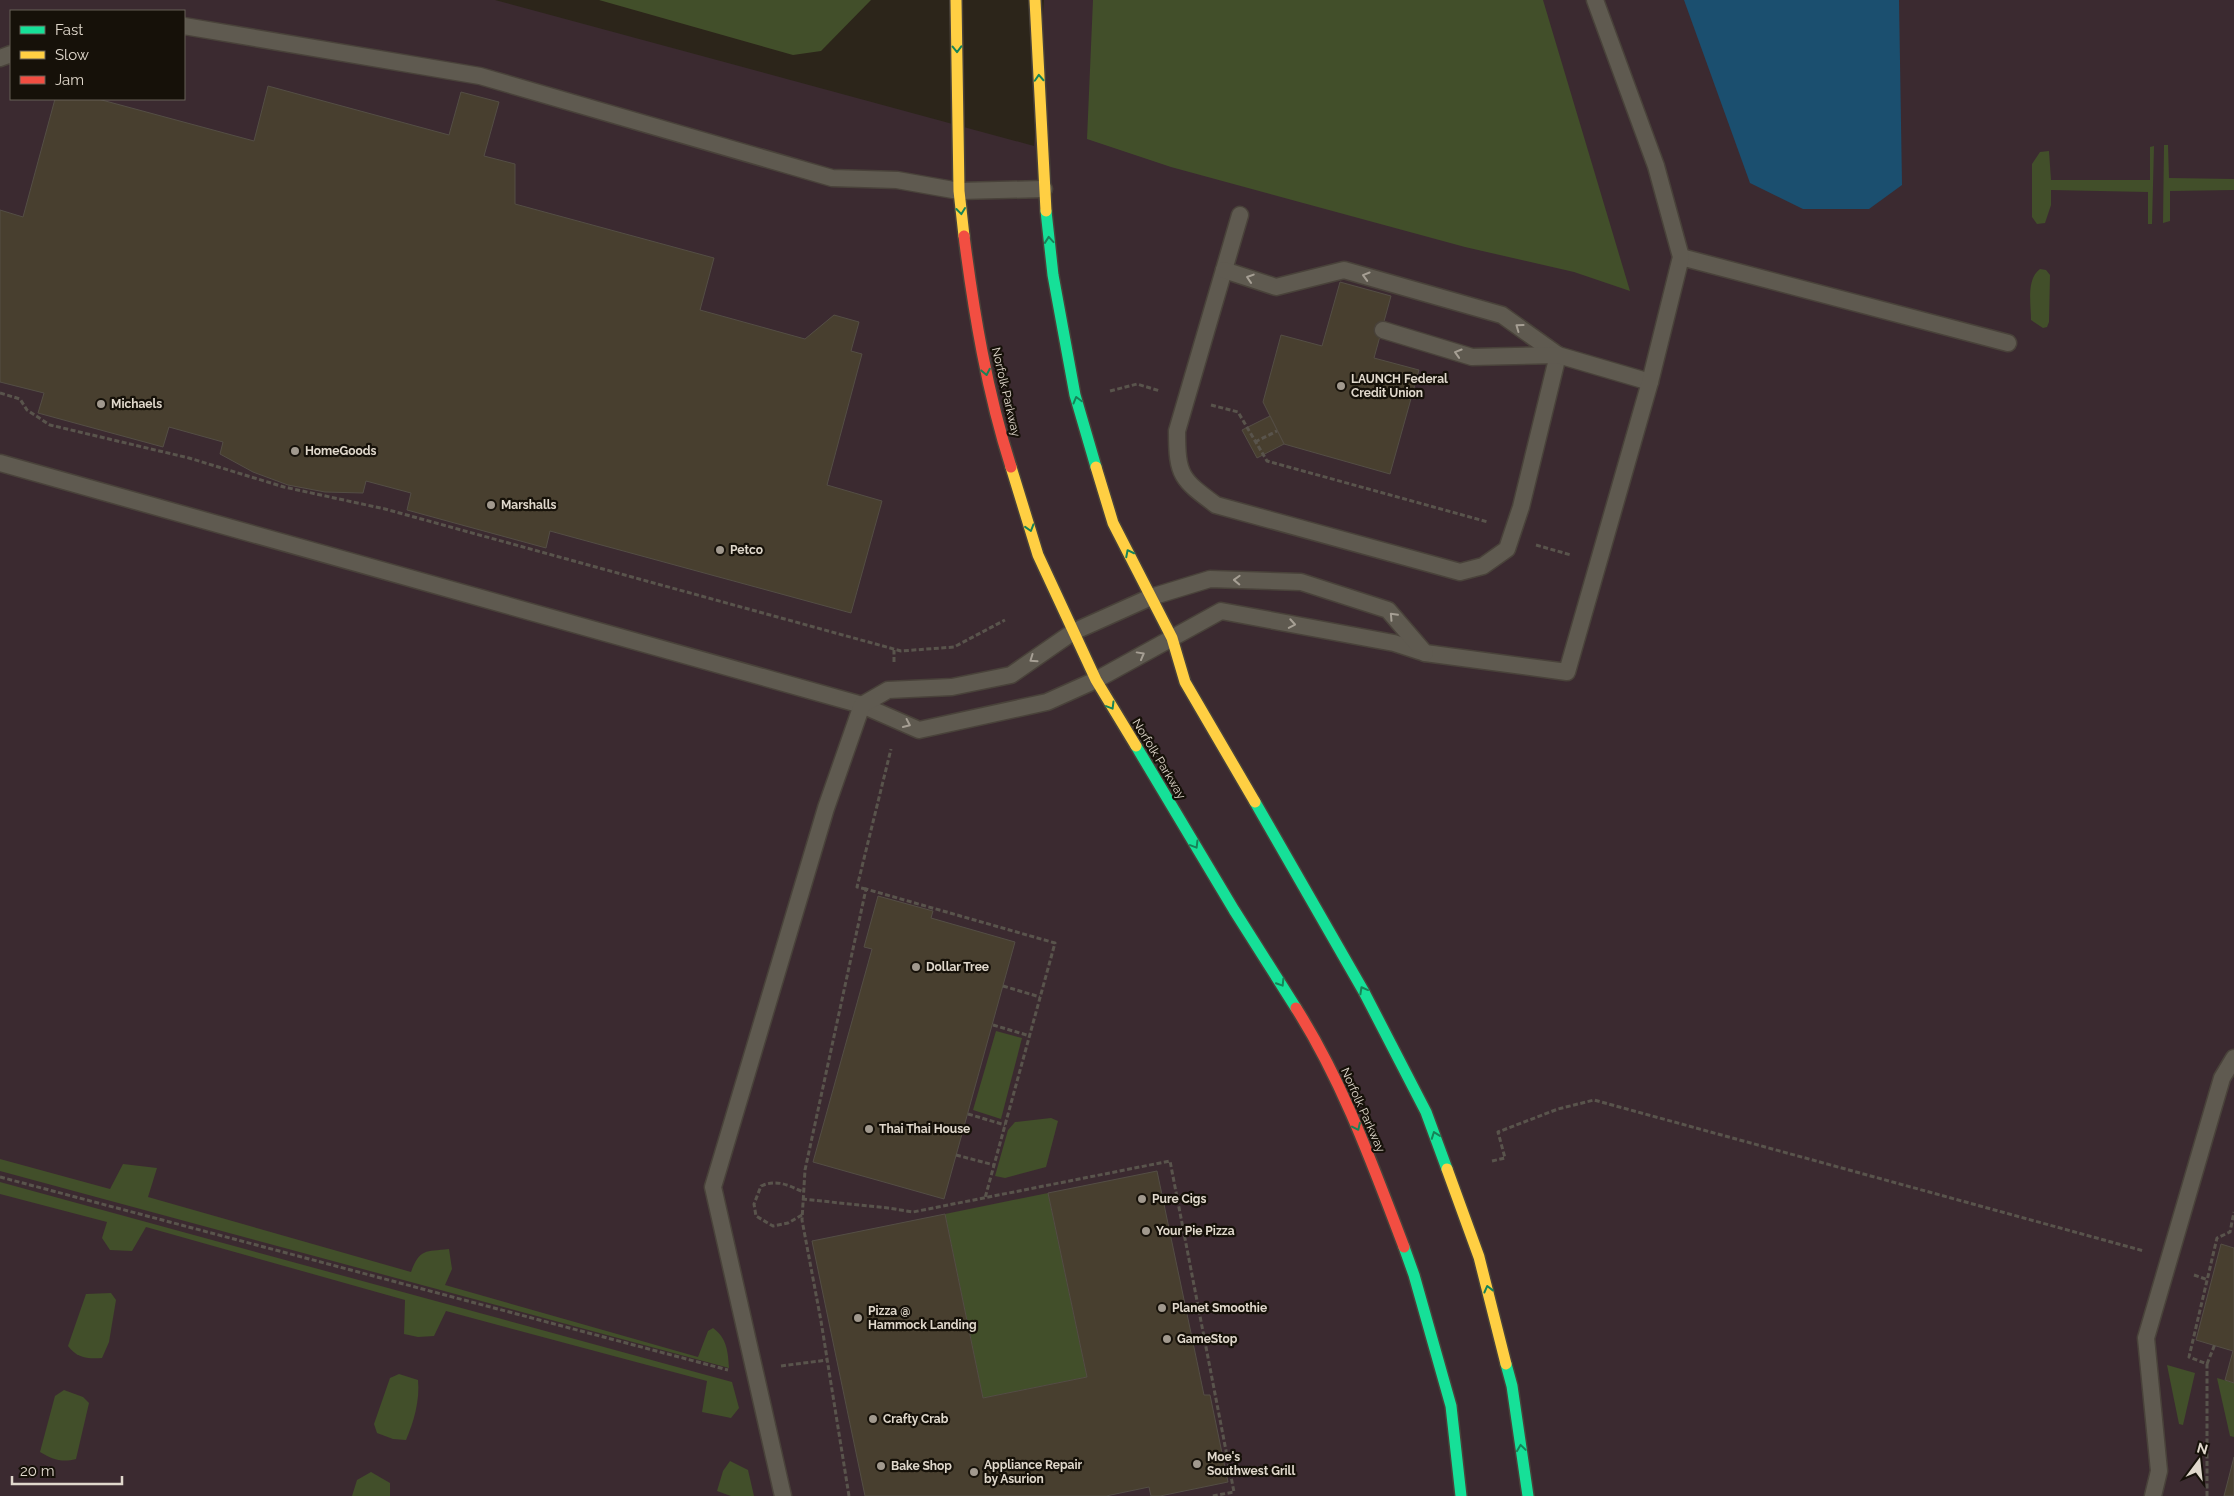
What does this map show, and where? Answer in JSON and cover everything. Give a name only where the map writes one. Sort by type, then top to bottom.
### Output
[{"type":"street","name":"Norfolk Parkway","points":[[956,0],[959,191],[971,291],[994,413],[1038,555],[1096,680],[1234,910],[1312,1033],[1364,1142],[1414,1275],[1451,1406],[1461,1496]]},
{"type":"street","points":[[1035,0],[1044,189],[1053,275],[1075,395],[1113,523],[1172,638],[1185,682],[1364,992],[1426,1112],[1479,1257],[1512,1386],[1528,1496]]},
{"type":"lane","points":[[0,463],[862,705],[919,730],[1047,702],[1096,680],[1221,611],[1394,643],[1425,653],[1567,672],[1650,382],[1681,258],[1656,166],[1595,0]]},
{"type":"lane","points":[[185,26],[480,76],[832,178],[897,180],[959,191],[1044,189]]},
{"type":"lane","points":[[1240,215],[1178,431],[1177,462],[1189,485],[1216,505],[1460,572],[1483,566],[1507,549],[1521,506],[1558,356]]},
{"type":"lane","points":[[1681,258],[2008,343]]},
{"type":"lane","points":[[1224,270],[1276,287],[1344,270],[1502,315],[1558,356]]},
{"type":"lane","points":[[1383,330],[1472,357],[1558,356],[1650,382]]},
{"type":"lane","points":[[783,1496],[713,1187],[826,808],[862,705],[888,690],[952,687],[1011,675],[1073,632],[1151,597],[1210,579],[1301,582],[1388,610],[1425,653]]},
{"type":"lane","points":[[2153,1496],[2159,1471],[2146,1338],[2222,1078],[2234,1058]]},
{"type":"path","points":[[1110,391],[1137,384],[1238,412],[1266,461],[1482,519],[1526,542],[1571,555]]},
{"type":"path","points":[[0,392],[20,399],[28,410],[50,425],[190,458],[284,488],[384,509],[901,652],[954,647],[1006,620]]},
{"type":"path","points":[[1255,442],[1278,431]]},
{"type":"path","points":[[893,689],[894,650]]},
{"type":"path","points":[[892,718],[891,756],[857,887],[1055,943],[985,1198]]},
{"type":"path","points":[[849,1496],[802,1215],[802,1199],[805,1170],[866,889]]},
{"type":"path","points":[[1003,986],[1040,997]]},
{"type":"path","points":[[993,1025],[1030,1036]]},
{"type":"path","points":[[1492,1161],[1505,1158],[1498,1132],[1558,1109],[1594,1100],[2170,1258],[2187,1273],[2208,1280]]},
{"type":"path","points":[[968,1114],[1005,1125]]},
{"type":"path","points":[[956,1155],[994,1166]]},
{"type":"path","points":[[802,1199],[913,1212],[1170,1161],[1234,1492],[1212,1496]]},
{"type":"path","points":[[0,1177],[732,1372],[827,1360]]},
{"type":"path","points":[[802,1215],[788,1223],[773,1226],[756,1216],[754,1204],[761,1186],[772,1182],[785,1184],[803,1192]]},
{"type":"path","points":[[2207,1364],[2190,1357],[2218,1238],[2230,1232],[2234,1212]]},
{"type":"path","points":[[2207,1496],[2207,1364],[2215,1344]]},
{"type":"shaded area","points":[[0,0],[495,0],[1034,146],[1044,0],[2234,0],[2234,1496],[0,1496]]},
{"type":"green space","points":[[599,0],[871,0],[821,51],[793,55]]},
{"type":"green space","points":[[1093,0],[1543,0],[1630,291],[1574,272],[1465,247],[1171,167],[1087,139]]},
{"type":"green space","points":[[2164,145],[2168,145],[2169,178],[2234,179],[2234,190],[2170,191],[2170,221],[2163,223]]},
{"type":"green space","points":[[2154,146],[2152,224],[2148,224],[2148,192],[2051,190],[2051,205],[2045,223],[2037,224],[2032,217],[2032,164],[2040,152],[2049,151],[2051,180],[2150,180],[2150,147]]},
{"type":"green space","points":[[2040,269],[2046,270],[2050,275],[2049,322],[2047,327],[2043,328],[2031,320],[2031,285],[2036,273]]},
{"type":"green space","points":[[996,1031],[1022,1038],[1001,1119],[973,1110]]},
{"type":"green space","points":[[1051,1118],[1058,1121],[1046,1167],[1005,1178],[995,1176],[1008,1130],[1015,1122]]},
{"type":"green space","points":[[0,1159],[110,1189],[123,1164],[157,1168],[148,1197],[411,1272],[417,1259],[424,1253],[449,1249],[452,1269],[445,1285],[698,1357],[708,1331],[713,1328],[724,1341],[729,1368],[0,1171]]},
{"type":"green space","points":[[0,1182],[732,1382],[739,1408],[731,1418],[702,1412],[707,1381],[446,1311],[434,1336],[418,1337],[404,1334],[405,1300],[146,1227],[132,1251],[110,1250],[102,1238],[107,1222],[0,1194]]},
{"type":"green space","points":[[1048,1193],[1087,1377],[983,1398],[945,1214]]},
{"type":"green space","points":[[111,1293],[116,1300],[109,1342],[102,1358],[87,1358],[75,1353],[68,1346],[86,1294]]},
{"type":"green space","points":[[2167,1365],[2195,1373],[2183,1425],[2179,1424]]},
{"type":"green space","points":[[399,1374],[418,1380],[416,1410],[406,1440],[393,1439],[377,1433],[374,1424],[390,1378]]},
{"type":"green space","points":[[2217,1378],[2234,1383],[2234,1437],[2230,1436]]},
{"type":"green space","points":[[64,1390],[83,1397],[89,1403],[76,1459],[66,1461],[40,1452],[55,1396]]},
{"type":"green space","points":[[730,1461],[748,1470],[754,1496],[731,1496],[717,1491],[723,1471]]},
{"type":"green space","points":[[371,1472],[390,1483],[390,1496],[352,1496],[357,1480]]},
{"type":"water","points":[[1684,0],[1899,0],[1902,185],[1869,209],[1803,209],[1750,183]]},
{"type":"building","points":[[268,86],[449,135],[461,92],[499,102],[484,156],[515,164],[515,204],[714,258],[700,310],[805,339],[834,315],[859,322],[851,351],[862,354],[827,485],[882,501],[851,613],[550,531],[546,548],[407,510],[411,493],[366,481],[363,493],[325,492],[288,485],[253,472],[220,454],[223,442],[169,427],[163,447],[38,413],[44,393],[0,382],[0,210],[23,217],[55,100],[102,100],[254,141]]},
{"type":"building","name":"LAUNCH Federal Credit Union","points":[[1340,282],[1391,296],[1374,358],[1419,370],[1390,474],[1284,444],[1263,402],[1281,335],[1322,346]]},
{"type":"building","points":[[1270,416],[1284,444],[1257,458],[1242,430]]},
{"type":"building","points":[[878,896],[933,911],[931,918],[1015,942],[944,1199],[813,1162],[872,949],[864,947]]},
{"type":"building","points":[[1157,1171],[1204,1395],[1210,1395],[1228,1482],[1160,1496],[1151,1496],[1149,1487],[1106,1496],[865,1496],[812,1241],[945,1214],[983,1398],[1087,1377],[1048,1193]]},
{"type":"building","points":[[2221,1244],[2234,1248],[2234,1383],[2225,1380],[2233,1351],[2196,1340]]},
{"type":"building","points":[[2234,1457],[2234,1496],[2224,1496]]},
{"type":"traffic: fast","points":[[1046,211],[1053,275],[1075,395],[1096,467]]},
{"type":"traffic: fast","points":[[1136,746],[1234,910],[1296,1008]]},
{"type":"traffic: fast","points":[[1255,802],[1364,992],[1426,1112],[1447,1169]]},
{"type":"traffic: fast","points":[[1404,1247],[1414,1275],[1451,1406],[1461,1496]]},
{"type":"traffic: fast","points":[[1506,1364],[1512,1386],[1528,1496]]},
{"type":"traffic: slow","points":[[956,0],[959,191],[964,236]]},
{"type":"traffic: slow","points":[[1035,0],[1046,211]]},
{"type":"traffic: slow","points":[[1011,467],[1038,555],[1096,680],[1136,746]]},
{"type":"traffic: slow","points":[[1096,467],[1113,523],[1172,638],[1185,682],[1255,802]]},
{"type":"traffic: slow","points":[[1447,1169],[1479,1257],[1506,1364]]},
{"type":"traffic: jam","points":[[964,236],[982,353],[1002,439],[1011,467]]},
{"type":"traffic: jam","points":[[1296,1008],[1313,1036],[1343,1095],[1369,1155],[1404,1247]]},
{"type":"place","name":"LAUNCH Federal Credit Union","points":[[1341,386]]},
{"type":"place","name":"Michaels","points":[[101,404]]},
{"type":"place","name":"HomeGoods","points":[[295,451]]},
{"type":"place","name":"Marshalls","points":[[491,505]]},
{"type":"place","name":"Petco","points":[[720,550]]},
{"type":"place","name":"Dollar Tree","points":[[916,967]]},
{"type":"place","name":"Thai Thai House","points":[[869,1129]]},
{"type":"place","name":"Pure Cigs","points":[[1142,1199]]},
{"type":"place","name":"Your Pie Pizza","points":[[1146,1231]]},
{"type":"place","name":"Planet Smoothie","points":[[1162,1308]]},
{"type":"place","name":"Pizza @ Hammock Landing","points":[[858,1318]]},
{"type":"place","name":"GameStop","points":[[1167,1339]]},
{"type":"place","name":"Crafty Crab","points":[[873,1419]]},
{"type":"place","name":"Moe's Southwest Grill","points":[[1197,1464]]},
{"type":"place","name":"Bake Shop","points":[[881,1466]]},
{"type":"place","name":"Appliance Repair by Asurion","points":[[974,1472]]}]
